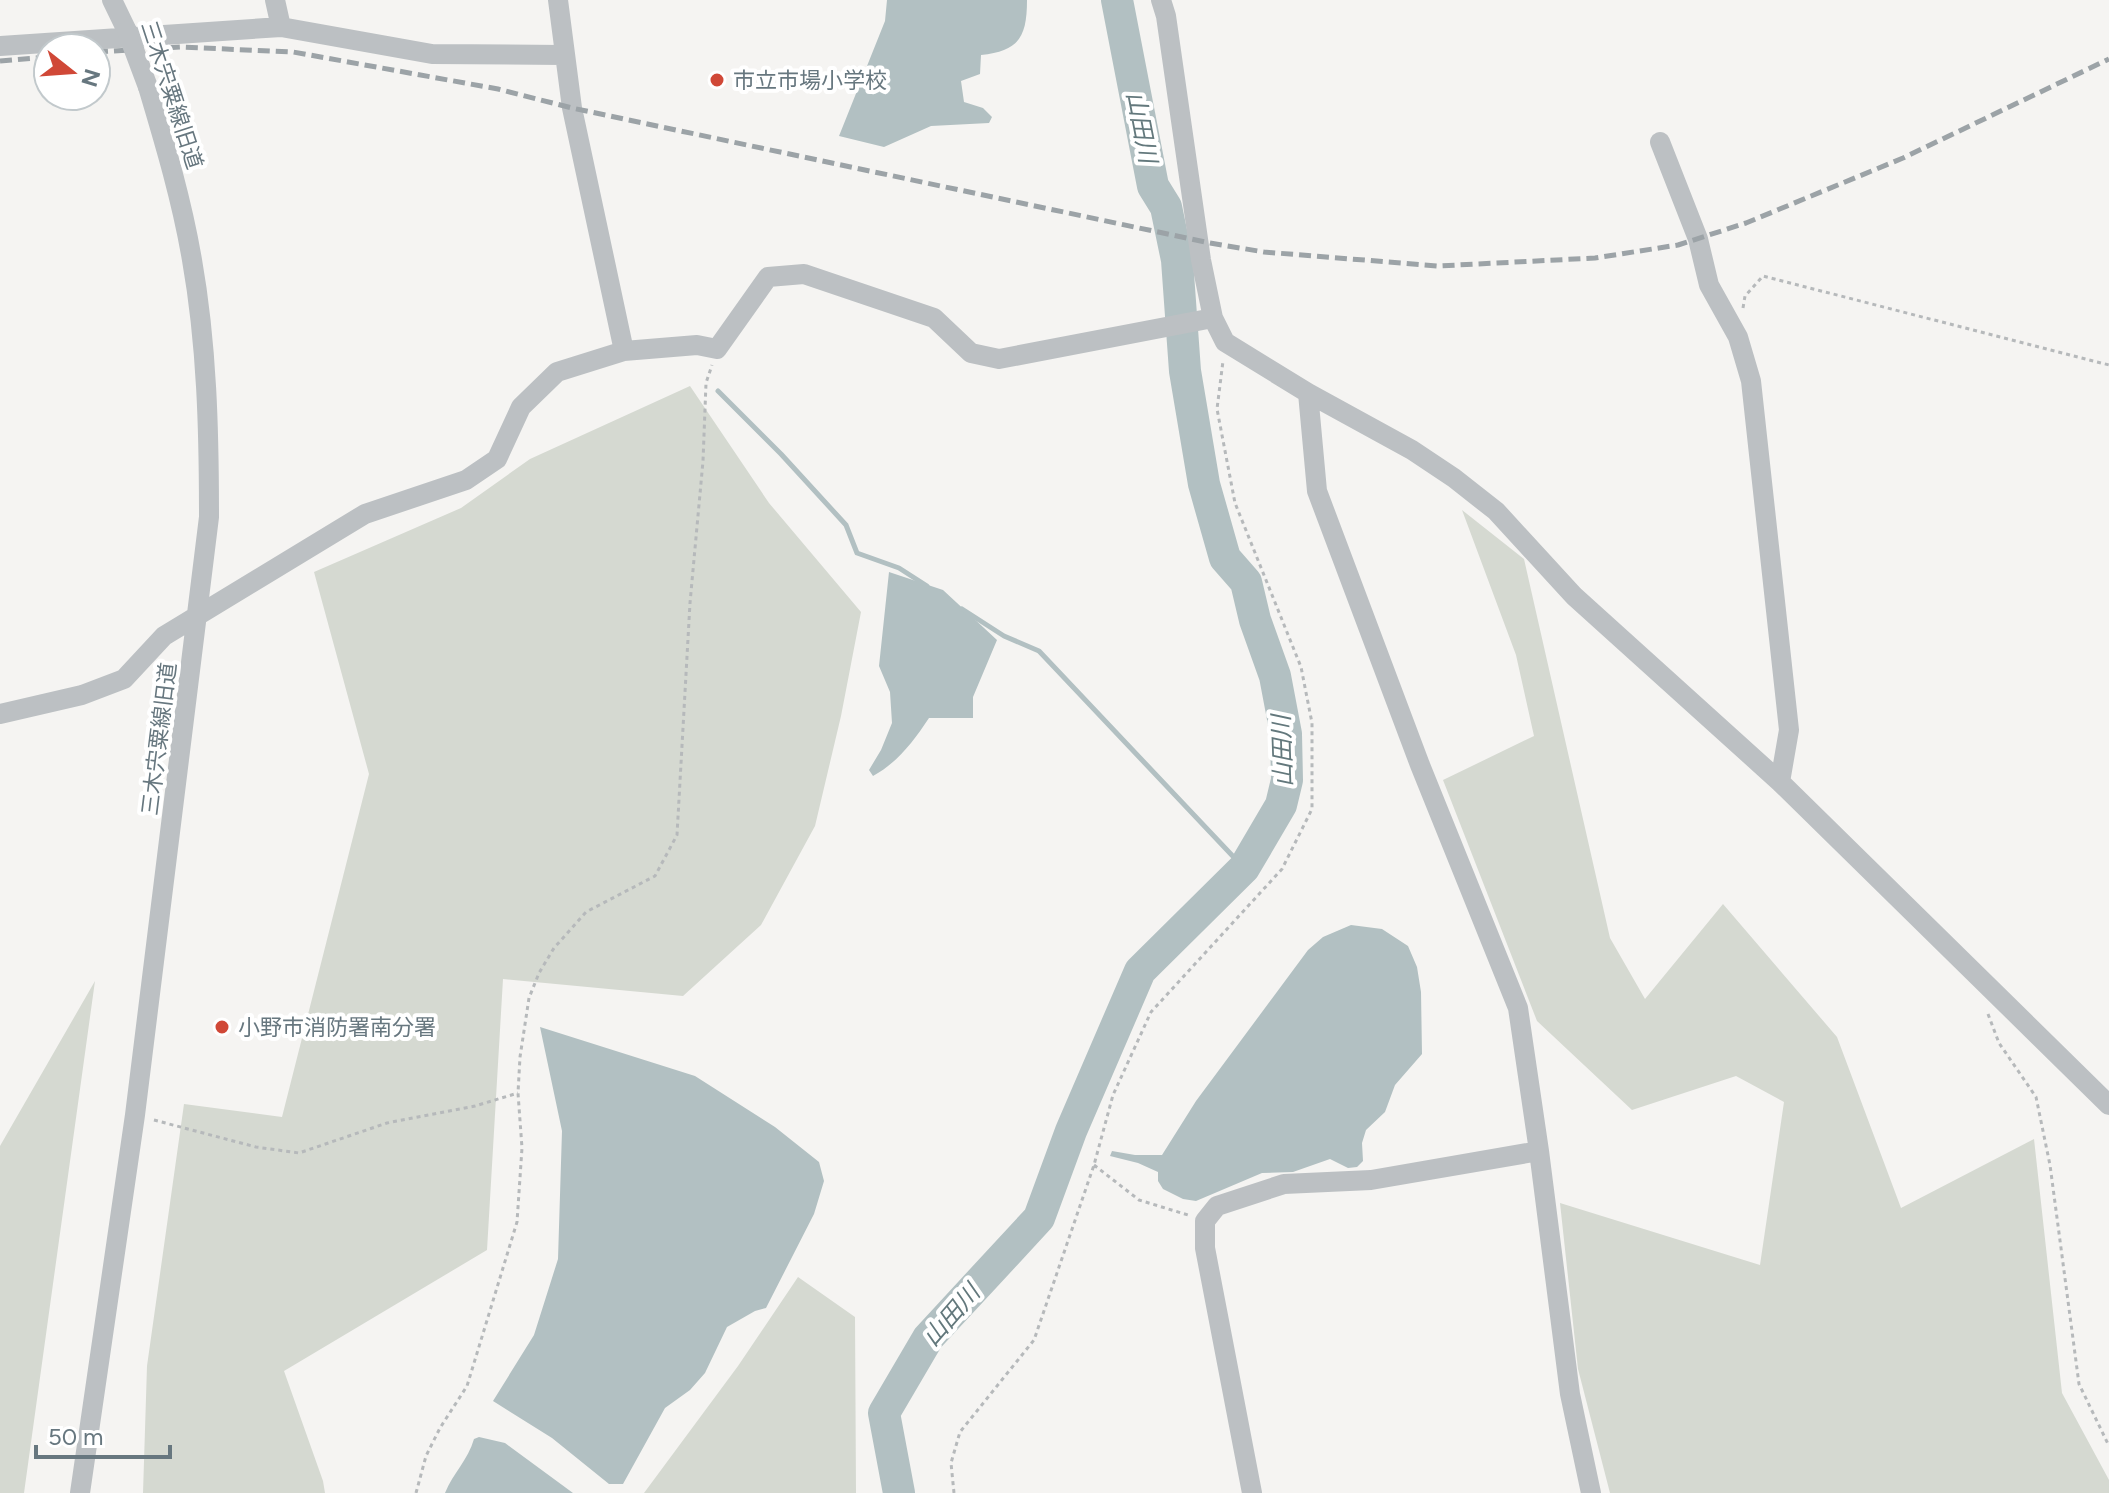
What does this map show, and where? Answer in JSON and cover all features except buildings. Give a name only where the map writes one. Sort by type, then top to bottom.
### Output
[{"type":"street","name":"三木宍粟線旧道","points":[[80,1493],[135,1115],[209,517],[209,428],[204,345],[192,260],[177,187],[148,87],[112,0]]},
{"type":"street","points":[[275,0],[281,27]]},
{"type":"street","points":[[558,0],[563,55],[579,141],[624,351]]},
{"type":"street","points":[[1161,0],[1166,16],[1201,260],[1213,318],[1225,342],[1308,393],[1412,450],[1496,511],[1574,596],[1780,782],[2109,1105]]},
{"type":"street","points":[[0,46],[281,27],[432,54],[563,55]]},
{"type":"street","points":[[1660,142],[1698,239],[1709,285],[1738,337],[1751,381],[1789,730],[1780,782]]},
{"type":"street","points":[[0,714],[82,695],[124,679],[164,636],[365,514],[466,480],[497,459],[521,407],[557,372],[624,351],[697,345],[717,349],[768,277],[804,274],[934,318],[971,353],[999,359],[1213,318]]},
{"type":"street","points":[[1308,393],[1317,491],[1420,765],[1518,1008],[1570,1394],[1591,1493]]},
{"type":"street","points":[[1252,1493],[1205,1248],[1205,1221],[1217,1206],[1284,1184],[1371,1180],[1539,1151]]},
{"type":"path","points":[[1738,337],[1745,296],[1763,276],[2109,365]]},
{"type":"path","points":[[954,1493],[951,1463],[960,1432],[1034,1340],[1094,1165],[1113,1095],[1151,1012],[1282,869],[1312,809],[1312,723],[1301,667],[1235,503],[1217,409],[1225,342]]},
{"type":"path","points":[[416,1493],[426,1456],[467,1386],[517,1222],[522,1148],[518,1093],[529,998],[554,948],[586,912],[655,876],[677,835],[706,383],[717,349]]},
{"type":"path","points":[[1981,978],[1983,1003],[1999,1043],[2036,1097],[2050,1165],[2079,1384],[2109,1446]]},
{"type":"path","points":[[135,1115],[256,1147],[299,1153],[387,1123],[475,1106],[518,1093]]},
{"type":"path","points":[[1094,1165],[1139,1200],[1205,1221]]},
{"type":"shaded area","points":[[887,0],[1027,0],[1025,24],[1018,40],[1004,50],[981,55],[980,74],[961,81],[964,102],[983,108],[992,117],[989,123],[931,126],[884,147],[839,136],[885,21]]},
{"type":"shaded area","points":[[690,386],[769,503],[861,612],[815,826],[761,925],[683,996],[503,979],[487,1250],[284,1371],[325,1493],[143,1493],[147,1366],[184,1104],[282,1117],[369,774],[314,572],[461,508],[530,459]]},
{"type":"shaded area","points":[[1462,510],[1524,559],[1610,938],[1645,999],[1723,904],[1837,1037],[1901,1208],[2034,1139],[2062,1393],[2109,1480],[2109,1493],[1610,1493],[1578,1369],[1560,1203],[1760,1265],[1784,1102],[1736,1076],[1632,1110],[1537,1021],[1443,780],[1534,736],[1516,655]]},
{"type":"shaded area","points":[[889,572],[943,590],[997,640],[973,697],[973,718],[929,718],[904,751],[873,776],[869,770],[892,723],[890,692],[879,666]]},
{"type":"shaded area","points":[[1351,925],[1382,929],[1408,946],[1417,967],[1421,992],[1422,1054],[1395,1085],[1385,1112],[1366,1130],[1362,1143],[1363,1161],[1357,1167],[1348,1168],[1330,1159],[1293,1172],[1262,1173],[1196,1201],[1183,1199],[1163,1189],[1158,1181],[1158,1172],[1110,1156],[1112,1151],[1162,1155],[1196,1101],[1308,950],[1323,937]]},
{"type":"shaded area","points":[[95,981],[24,1493],[0,1493],[0,1146]]},
{"type":"shaded area","points":[[540,1027],[695,1076],[775,1127],[819,1162],[824,1181],[814,1214],[766,1308],[727,1327],[705,1373],[690,1390],[665,1408],[623,1484],[609,1484],[552,1438],[493,1401],[534,1335],[558,1259],[562,1131]]},
{"type":"shaded area","points":[[798,1277],[855,1317],[856,1493],[644,1493],[738,1366]]},
{"type":"shaded area","points":[[479,1437],[505,1443],[573,1493],[445,1493],[474,1439]]},
{"type":"waterway","name":"山田川","points":[[899,1493],[884,1413],[928,1338],[1039,1218],[1071,1131],[1140,971],[1244,868],[1281,805],[1287,780],[1286,734],[1275,676],[1255,620],[1246,582],[1225,558],[1204,484],[1185,371],[1177,260],[1166,207],[1153,186],[1117,0]]},
{"type":"waterway","points":[[718,391],[846,525],[857,553],[899,568],[927,586]]},
{"type":"waterway","points":[[962,609],[1004,636],[1039,651],[1244,868]]},
{"type":"railway","points":[[112,51],[180,47],[293,52],[498,89],[572,108],[1210,243],[1264,252],[1438,266],[1595,258],[1678,245],[1746,223],[1903,158],[2109,59]]},
{"type":"railway","points":[[0,61],[32,58]]},
{"type":"place","name":"市立市場小学校","points":[[717,80]]},
{"type":"place","name":"小野市消防署南分署","points":[[222,1027]]}]
